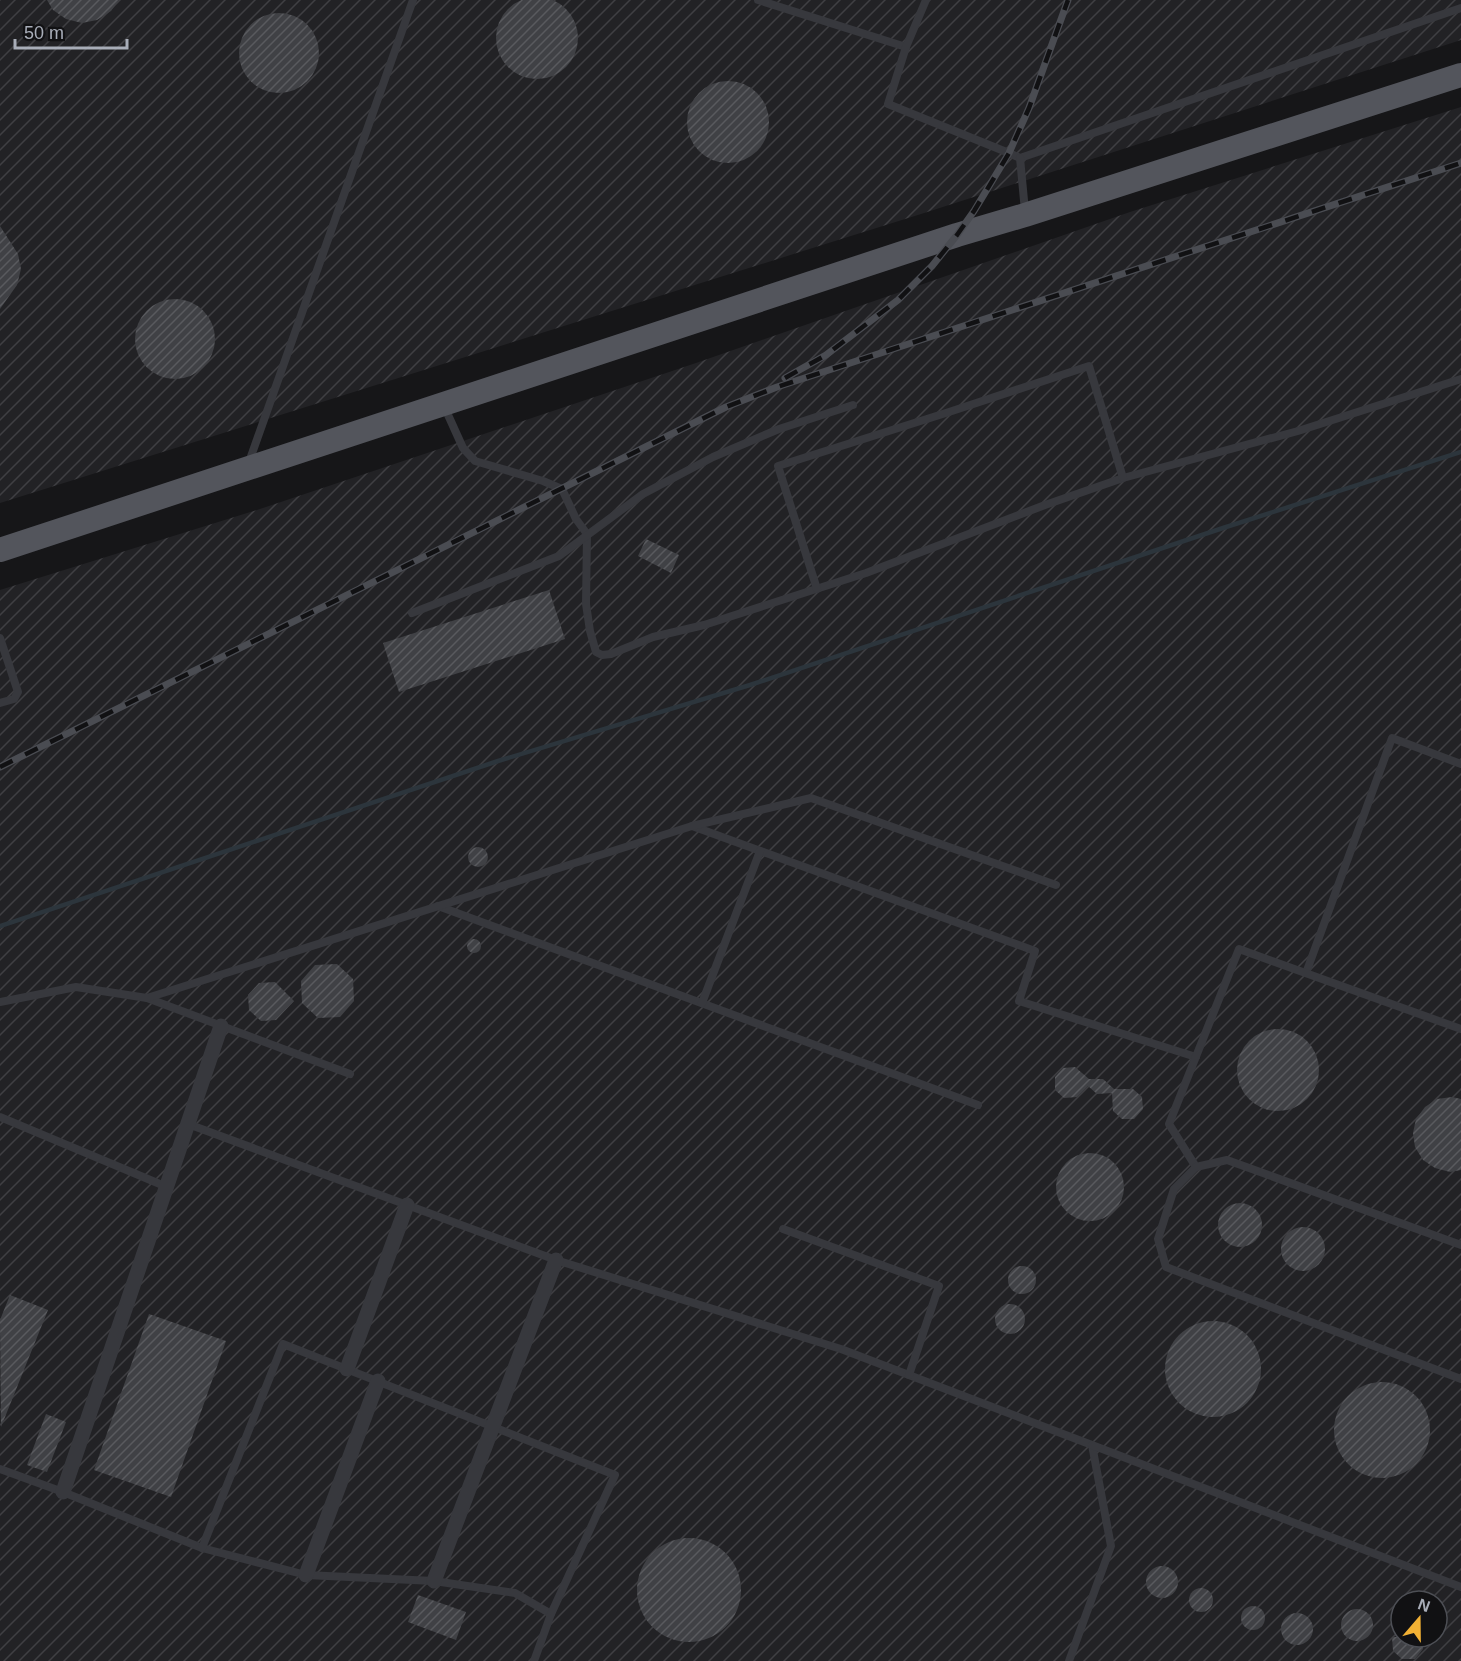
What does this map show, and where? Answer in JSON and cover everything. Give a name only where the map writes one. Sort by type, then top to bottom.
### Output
[{"type":"main road","points":[[0,550],[945,239],[1461,75]]},
{"type":"street","points":[[63,1492],[221,1026]]},
{"type":"street","points":[[347,1369],[407,1205]]},
{"type":"street","points":[[434,1581],[555,1260]]},
{"type":"street","points":[[306,1575],[378,1381]]},
{"type":"lane","points":[[247,469],[413,0]]},
{"type":"lane","points":[[758,0],[906,47]]},
{"type":"lane","points":[[926,0],[906,47],[888,104],[1020,158],[1461,8]]},
{"type":"lane","points":[[1020,158],[1025,215]]},
{"type":"lane","points":[[817,589],[778,466],[1089,366],[1123,478]]},
{"type":"lane","points":[[443,404],[463,448],[475,461],[562,489],[576,519],[587,534],[587,613],[596,652],[602,655],[866,573],[1123,478],[1298,431],[1461,379]]},
{"type":"lane","points":[[412,613],[559,556],[643,494],[713,457],[778,429],[853,405]]},
{"type":"lane","points":[[0,638],[18,692],[14,699],[0,703]]},
{"type":"lane","points":[[1306,973],[1392,738],[1461,764]]},
{"type":"lane","points":[[147,998],[692,826],[811,798],[1056,885]]},
{"type":"lane","points":[[692,826],[1035,951],[1019,1000],[1196,1057]]},
{"type":"lane","points":[[702,1004],[760,851]]},
{"type":"lane","points":[[438,906],[978,1105]]},
{"type":"lane","points":[[1196,1167],[1169,1124],[1239,949],[1461,1029]]},
{"type":"lane","points":[[0,1002],[76,987],[147,998],[350,1074]]},
{"type":"lane","points":[[0,1117],[166,1187]]},
{"type":"lane","points":[[188,1124],[555,1260],[841,1349],[1461,1587]]},
{"type":"lane","points":[[1461,1245],[1227,1160],[1196,1167],[1174,1189],[1158,1239],[1166,1267],[1461,1379]]},
{"type":"lane","points":[[783,1229],[939,1286],[909,1375]]},
{"type":"lane","points":[[202,1548],[283,1344],[615,1475],[551,1614],[534,1661]]},
{"type":"lane","points":[[1069,1661],[1111,1546],[1092,1445]]},
{"type":"lane","points":[[0,1469],[202,1548],[306,1575],[434,1581],[514,1593],[551,1614]]},
{"type":"shaded area","points":[[0,0],[1461,0],[1461,40],[921,214],[0,503]]},
{"type":"shaded area","points":[[1461,107],[1461,1661],[0,1661],[0,590],[257,510],[696,363],[1130,212]]},
{"type":"building","points":[[537,-3],[553,1],[566,9],[574,22],[578,38],[574,54],[566,67],[553,75],[537,79],[521,75],[508,67],[500,54],[496,38],[500,22],[508,9],[521,1]]},
{"type":"building","points":[[47,0],[119,0],[111,11],[97,20],[82,23],[66,19],[53,10]]},
{"type":"building","points":[[279,13],[294,16],[307,25],[316,38],[319,53],[316,68],[307,81],[294,90],[279,93],[264,90],[251,81],[242,68],[239,53],[242,38],[251,25],[264,16]]},
{"type":"building","points":[[728,81],[744,84],[757,93],[766,106],[769,122],[766,138],[757,151],[744,160],[728,163],[712,160],[699,151],[690,138],[687,122],[690,106],[699,93],[712,84]]},
{"type":"building","points":[[0,226],[18,254],[21,269],[17,285],[0,309]]},
{"type":"building","points":[[175,299],[190,302],[203,311],[212,324],[215,339],[212,354],[203,367],[190,376],[175,379],[160,376],[147,367],[138,354],[135,339],[138,324],[147,311],[160,302]]},
{"type":"building","points":[[646,539],[679,555],[671,573],[638,556]]},
{"type":"building","points":[[549,590],[565,639],[399,692],[383,643]]},
{"type":"building","points":[[478,847],[485,850],[488,857],[485,864],[478,867],[471,864],[468,857],[471,850]]},
{"type":"building","points":[[474,939],[479,941],[481,946],[479,951],[474,953],[469,951],[467,946],[469,941]]},
{"type":"building","points":[[337,964],[353,979],[354,1001],[340,1017],[318,1018],[302,1003],[301,981],[315,965]]},
{"type":"building","points":[[275,982],[294,1001],[276,1020],[261,1021],[249,1010],[248,995],[259,983]]},
{"type":"building","points":[[1278,1029],[1294,1032],[1307,1041],[1316,1054],[1319,1070],[1316,1086],[1307,1099],[1294,1108],[1278,1111],[1262,1108],[1249,1099],[1240,1086],[1237,1070],[1240,1054],[1249,1041],[1262,1032]]},
{"type":"building","points":[[1075,1067],[1089,1079],[1103,1079],[1114,1089],[1133,1089],[1142,1097],[1143,1109],[1134,1119],[1122,1119],[1113,1111],[1112,1093],[1097,1094],[1088,1086],[1077,1097],[1064,1098],[1055,1090],[1055,1077],[1063,1068]]},
{"type":"building","points":[[1452,1097],[1461,1099],[1461,1170],[1450,1172],[1435,1168],[1423,1160],[1415,1147],[1413,1133],[1416,1119],[1425,1107],[1437,1099]]},
{"type":"building","points":[[1097,1153],[1109,1159],[1118,1168],[1124,1180],[1122,1200],[1114,1211],[1097,1221],[1083,1221],[1066,1211],[1058,1200],[1056,1180],[1066,1163],[1077,1155]]},
{"type":"building","points":[[1240,1203],[1249,1204],[1256,1209],[1261,1216],[1261,1234],[1256,1241],[1249,1246],[1240,1247],[1231,1246],[1224,1241],[1219,1234],[1218,1225],[1219,1216],[1224,1209],[1231,1204]]},
{"type":"building","points":[[1303,1227],[1312,1228],[1319,1233],[1324,1240],[1324,1258],[1319,1265],[1312,1270],[1303,1271],[1294,1270],[1287,1265],[1282,1258],[1281,1249],[1282,1240],[1287,1233],[1294,1228]]},
{"type":"building","points":[[1022,1266],[1032,1270],[1036,1280],[1032,1290],[1022,1294],[1012,1290],[1008,1280],[1012,1270]]},
{"type":"building","points":[[10,1295],[48,1310],[1,1427],[0,1320]]},
{"type":"building","points":[[1010,1304],[1020,1309],[1025,1319],[1020,1329],[1010,1334],[1000,1329],[995,1319],[1000,1309]]},
{"type":"building","points":[[149,1314],[226,1341],[171,1497],[94,1470]]},
{"type":"building","points":[[1204,1321],[1222,1321],[1240,1329],[1253,1342],[1261,1360],[1258,1388],[1240,1409],[1222,1417],[1204,1417],[1186,1409],[1173,1396],[1165,1378],[1165,1360],[1173,1342],[1186,1329]]},
{"type":"building","points":[[1373,1382],[1391,1382],[1409,1390],[1422,1403],[1430,1421],[1427,1449],[1409,1470],[1391,1478],[1373,1478],[1355,1470],[1342,1457],[1334,1439],[1334,1421],[1342,1403],[1355,1390]]},
{"type":"building","points":[[46,1414],[66,1422],[47,1472],[27,1465]]},
{"type":"building","points":[[689,1538],[709,1542],[726,1553],[737,1570],[741,1590],[737,1610],[726,1627],[709,1638],[689,1642],[669,1638],[652,1627],[641,1610],[637,1590],[641,1570],[652,1553],[669,1542]]},
{"type":"building","points":[[1162,1566],[1173,1571],[1178,1582],[1173,1593],[1162,1598],[1151,1593],[1146,1582],[1151,1571]]},
{"type":"building","points":[[1201,1588],[1210,1591],[1213,1600],[1210,1609],[1201,1612],[1192,1609],[1189,1600],[1192,1591]]},
{"type":"building","points":[[418,1595],[466,1612],[456,1640],[408,1622]]},
{"type":"building","points":[[1253,1606],[1262,1609],[1265,1618],[1262,1627],[1253,1630],[1244,1627],[1241,1618],[1244,1609]]},
{"type":"building","points":[[1357,1609],[1368,1614],[1373,1625],[1368,1636],[1357,1641],[1346,1636],[1341,1625],[1346,1614]]},
{"type":"building","points":[[1297,1613],[1308,1618],[1313,1629],[1308,1640],[1297,1645],[1286,1640],[1281,1629],[1286,1618]]},
{"type":"building","points":[[1393,1649],[1423,1649],[1415,1659],[1402,1659]]},
{"type":"waterway","points":[[0,926],[498,761],[750,685],[1223,528],[1461,452]]},
{"type":"railway","points":[[785,378],[826,355],[898,300],[932,266],[957,235],[1009,153],[1029,108],[1068,0]]},
{"type":"railway","points":[[0,767],[726,407],[777,387],[1461,163]]}]
